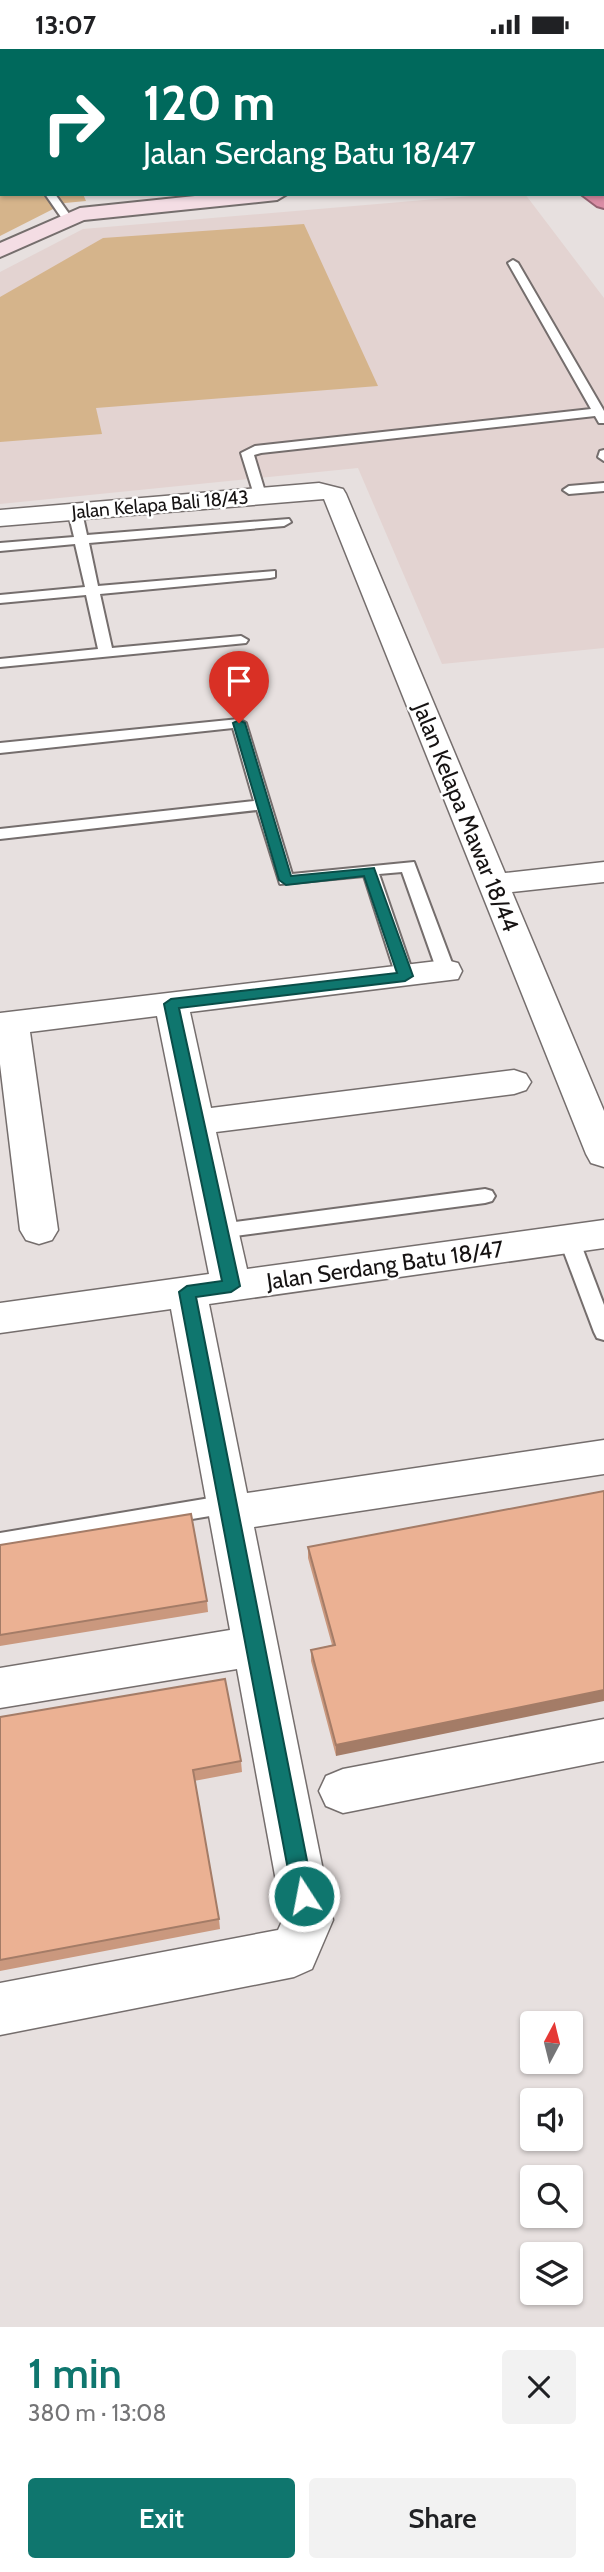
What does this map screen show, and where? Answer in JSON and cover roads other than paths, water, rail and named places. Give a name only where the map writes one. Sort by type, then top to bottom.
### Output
[{"type":"street","points":[[0,251],[66,218],[115,208],[236,196]]},
{"type":"street","name":"Jalan Kelapa Bali 18/43","points":[[0,519],[320,490]]},
{"type":"street","name":"Jalan Kelapa Mawar 18/44","points":[[320,490],[334,493],[604,1154]]},
{"type":"street","points":[[494,884],[604,872]]},
{"type":"street","points":[[39,1230],[6,1023],[446,971]]},
{"type":"street","points":[[171,1004],[231,1286]]},
{"type":"street","points":[[196,1122],[514,1082]]},
{"type":"street","name":"Jalan Serdang Batu 18/47","points":[[0,1318],[587,1237]]},
{"type":"street","points":[[0,2009],[294,1952],[308,1920],[187,1292]]},
{"type":"street","points":[[229,1509],[604,1457]]},
{"type":"street","points":[[0,1688],[255,1646]]},
{"type":"street","points":[[343,1791],[604,1741]]},
{"type":"lane","points":[[51,196],[66,218]]},
{"type":"lane","points":[[260,495],[247,453],[259,449],[601,416],[513,263]]},
{"type":"lane","points":[[569,490],[604,487]]},
{"type":"lane","points":[[75,512],[106,653]]},
{"type":"lane","points":[[0,547],[284,522]]},
{"type":"lane","points":[[0,599],[270,574]]},
{"type":"lane","points":[[0,663],[241,640]]},
{"type":"lane","points":[[0,748],[239,723],[286,880],[408,866],[446,971]]},
{"type":"lane","points":[[0,834],[263,805]]},
{"type":"lane","points":[[370,871],[405,976]]},
{"type":"lane","points":[[220,1231],[485,1196]]},
{"type":"lane","points":[[587,1237],[604,1332]]},
{"type":"lane","points":[[0,1542],[229,1509]]}]
